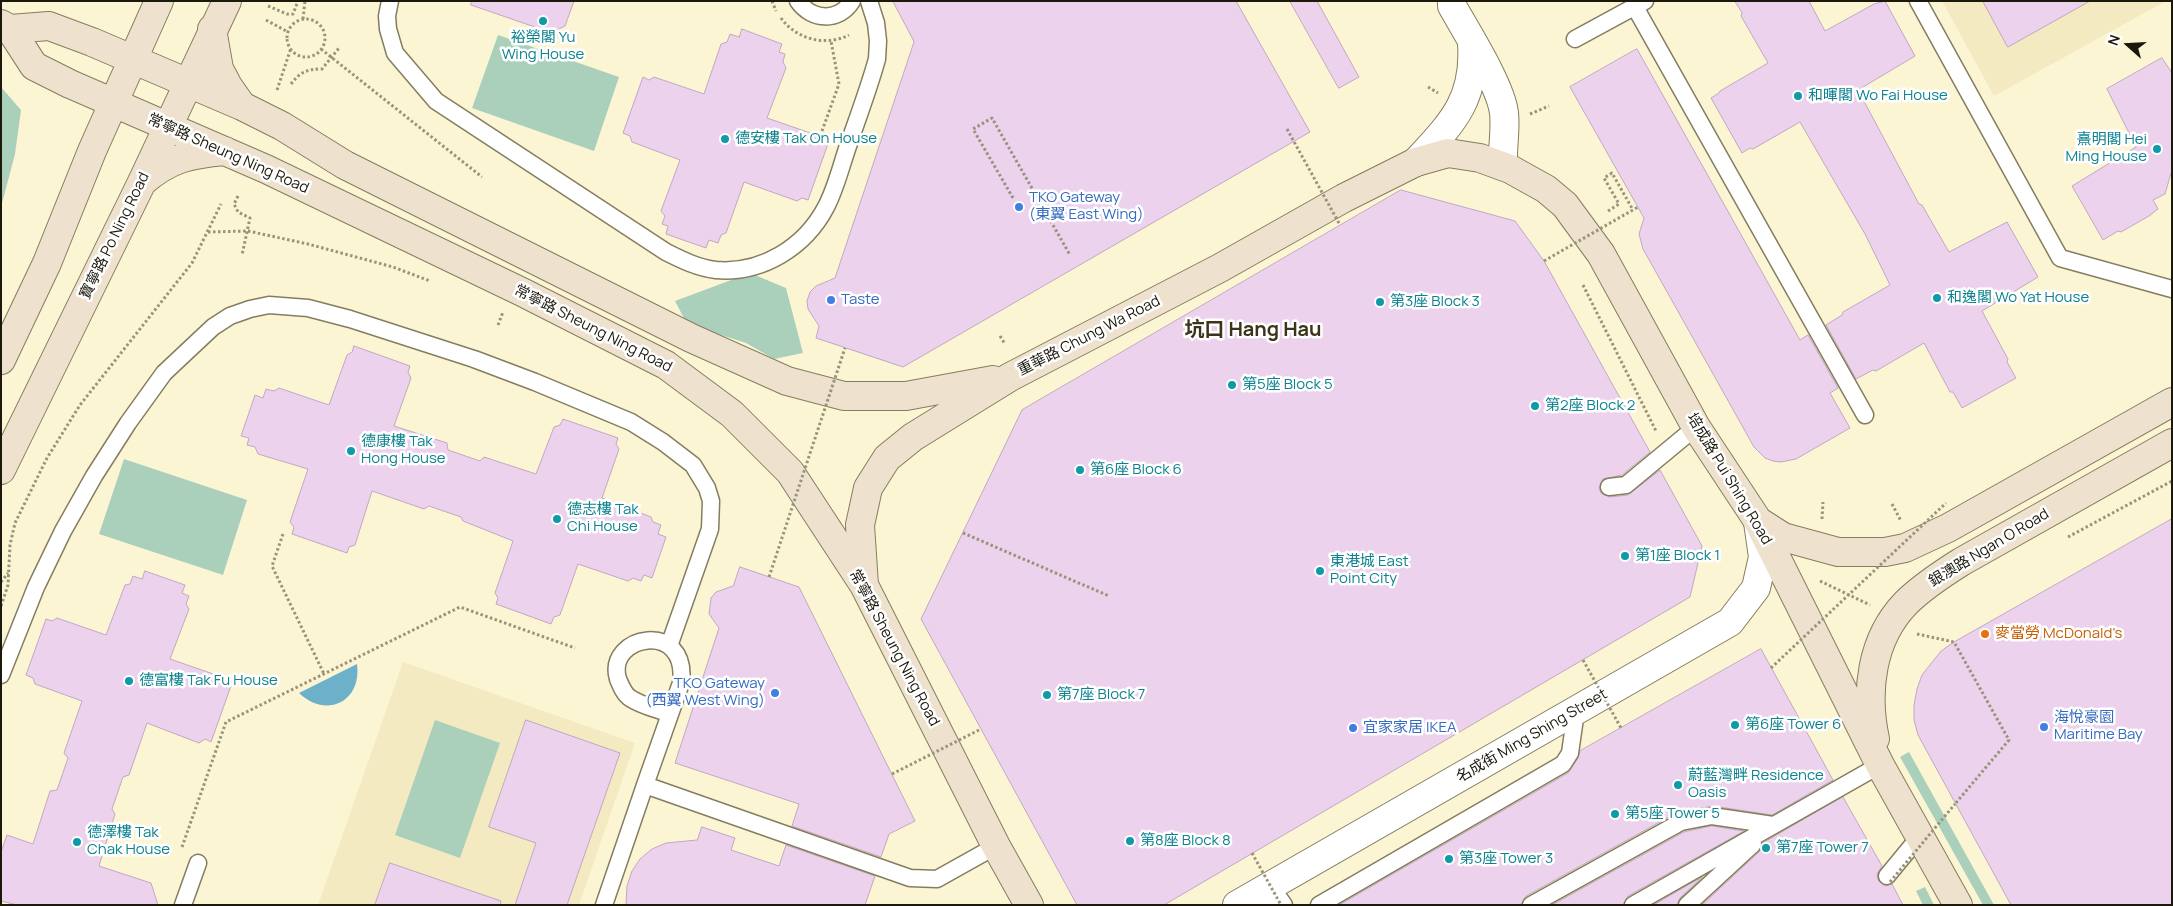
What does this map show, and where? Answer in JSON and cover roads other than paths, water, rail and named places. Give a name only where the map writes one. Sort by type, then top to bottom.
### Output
[{"type":"street","points":[[1,360],[47,263],[92,151],[159,1]]},
{"type":"street","name":"寶寧路 Po Ning Road","points":[[1,470],[142,182],[212,29],[227,1]]},
{"type":"street","points":[[1448,3],[1471,39],[1502,101],[1504,128],[1502,145],[1503,166]]},
{"type":"street","points":[[6,26],[49,26],[133,59],[242,106],[282,126],[345,164],[387,186],[691,338],[787,381],[844,396],[906,396],[1010,376]]},
{"type":"street","name":"常寧路 Sheung Ning Road","points":[[6,26],[34,66],[70,84],[227,151],[386,226],[666,365],[732,414],[790,472],[864,586],[996,846],[1029,905]]},
{"type":"street","points":[[212,29],[219,69],[242,106]]},
{"type":"street","points":[[1416,162],[1448,127],[1464,102],[1472,78],[1471,39]]},
{"type":"street","points":[[70,84],[88,118],[92,151]]},
{"type":"street","points":[[142,182],[157,169],[176,159],[193,154],[227,151]]},
{"type":"street","name":"培成路 Pui Shing Road","points":[[1416,162],[1448,153],[1480,158],[1503,166],[1546,189],[1565,206],[1602,254],[1696,427],[1758,521],[1880,765],[1958,905]]},
{"type":"street","name":"重華路 Chung Wa Road","points":[[864,586],[860,526],[868,488],[887,458],[913,437],[1010,376],[1220,268],[1344,198],[1416,162]]},
{"type":"street","points":[[1758,521],[1783,537],[1800,544],[1838,552],[1884,552],[1905,548],[1948,528],[2172,402]]},
{"type":"street","name":"銀澳路 Ngan O Road","points":[[1880,765],[1872,728],[1871,674],[1882,639],[1905,604],[1932,581],[1961,562],[2172,443]]},
{"type":"street","name":"名成街 Ming Shing Street","points":[[1237,904],[1730,622],[1756,588],[1762,557],[1758,521]]},
{"type":"lane","points":[[390,1],[387,16],[388,28],[395,53],[436,102],[666,252],[690,264],[716,270],[743,268],[769,261],[792,248],[812,229],[826,206],[877,59],[876,23],[869,1]]},
{"type":"lane","points":[[798,1],[807,11],[825,17],[838,15],[848,8],[852,1]]},
{"type":"lane","points":[[1918,1],[2060,258],[2172,289]]},
{"type":"lane","points":[[1575,39],[1640,4],[1865,414]]},
{"type":"lane","points":[[1,675],[36,587],[63,531],[94,476],[164,373],[213,327],[237,314],[269,305],[308,308],[350,319],[448,350],[536,382],[631,422],[663,442],[693,465],[704,482],[711,502],[710,528],[669,646]]},
{"type":"lane","points":[[1609,487],[1626,485],[1696,427]]},
{"type":"lane","points":[[604,905],[670,714],[680,683],[682,669],[678,656],[669,646],[658,640],[646,639],[634,643],[624,652],[619,663],[617,675],[621,687],[628,697],[670,714]]},
{"type":"lane","points":[[1319,905],[1563,764],[1570,753],[1576,711]]},
{"type":"lane","points":[[1633,905],[1880,765]]},
{"type":"lane","points":[[645,785],[910,878],[937,879],[996,846]]},
{"type":"lane","points":[[1531,905],[1681,822],[1712,816],[1773,825]]},
{"type":"lane","points":[[1687,905],[1773,825]]},
{"type":"lane","points":[[1889,879],[1920,836]]},
{"type":"lane","points":[[183,905],[198,862]]},
{"type":"lane","points":[[1237,904],[1265,896],[1278,898],[1282,905]]},
{"type":"lane","points":[[1237,904],[1242,905]]},
{"type":"water","points":[[357,664],[357,677],[354,688],[348,697],[340,702],[331,705],[320,705],[309,701],[299,693]]},
{"type":"place","name":"裕榮閣 Yu Wing House","points":[[543,21]]},
{"type":"place","name":"和暉閣 Wo Fai House","points":[[1798,96]]},
{"type":"place","name":"德安樓 Tak On House","points":[[725,139]]},
{"type":"place","name":"熹明閣 Hei Ming House","points":[[2157,149]]},
{"type":"place","name":"TKO Gateway (東翼 East Wing)","points":[[1019,207]]},
{"type":"place","name":"和逸閣 Wo Yat House","points":[[1937,298]]},
{"type":"place","name":"Taste","points":[[831,300]]},
{"type":"place","name":"第3座 Block 3","points":[[1380,302]]},
{"type":"place","name":"第5座 Block 5","points":[[1232,385]]},
{"type":"place","name":"第2座 Block 2","points":[[1535,406]]},
{"type":"place","name":"德康樓 Tak Hong House","points":[[351,451]]},
{"type":"place","name":"第6座 Block 6","points":[[1080,470]]},
{"type":"place","name":"德志樓 Tak Chi House","points":[[557,519]]},
{"type":"place","name":"第1座 Block 1","points":[[1625,556]]},
{"type":"place","name":"東港城 East Point City","points":[[1320,571]]},
{"type":"place","name":"麥當勞 McDonald's","points":[[1985,634]]},
{"type":"place","name":"德富樓 Tak Fu House","points":[[129,681]]},
{"type":"place","name":"TKO Gateway (西翼 West Wing)","points":[[775,693]]},
{"type":"place","name":"第7座 Block 7","points":[[1047,695]]},
{"type":"place","name":"第6座 Tower 6","points":[[1735,725]]},
{"type":"place","name":"海悅豪園 Maritime Bay","points":[[2044,727]]},
{"type":"place","name":"宜家家居 IKEA","points":[[1353,728]]},
{"type":"place","name":"蔚藍灣畔 Residence Oasis","points":[[1678,785]]},
{"type":"place","name":"第5座 Tower 5","points":[[1615,814]]},
{"type":"place","name":"第8座 Block 8","points":[[1130,841]]},
{"type":"place","name":"德澤樓 Tak Chak House","points":[[77,842]]},
{"type":"place","name":"第7座 Tower 7","points":[[1766,848]]},
{"type":"place","name":"第3座 Tower 3","points":[[1449,859]]},
{"type":"district","name":"坑口 Hang Hau","points":[[1253,330]]}]
